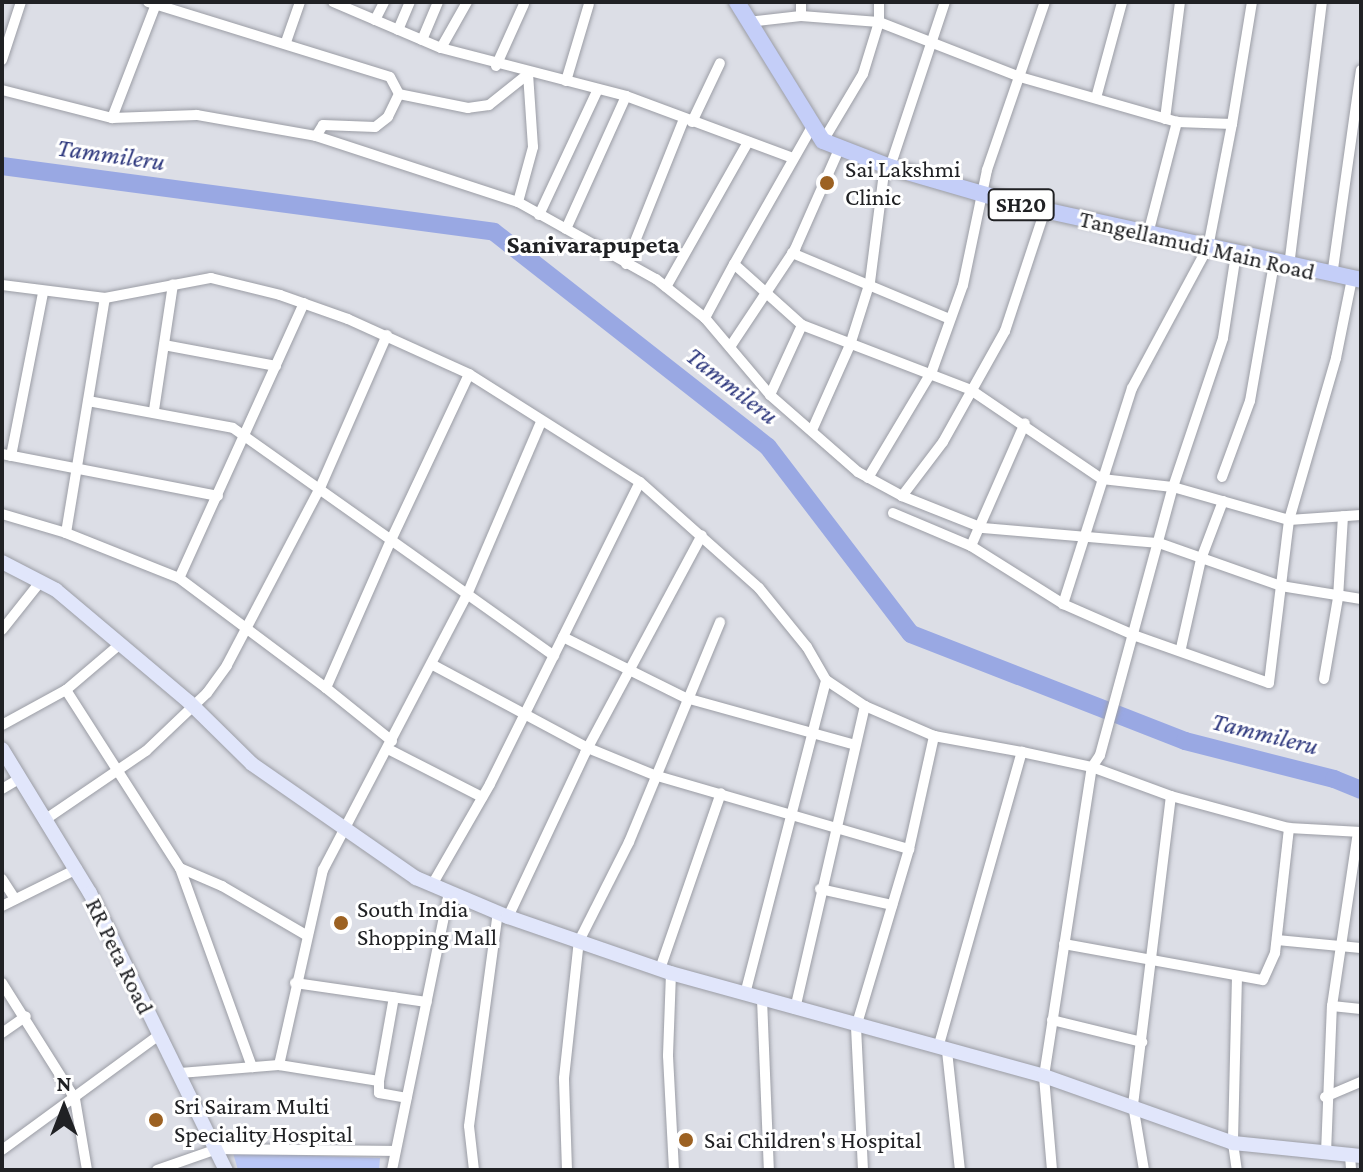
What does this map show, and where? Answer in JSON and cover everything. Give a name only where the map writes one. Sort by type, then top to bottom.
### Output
[{"type":"main road","points":[[737,2],[823,141]]},
{"type":"main road","name":"Tangellamudi Main Road","points":[[823,141],[888,166],[1045,210],[1332,276],[1357,279]]},
{"type":"main road","points":[[2,562],[41,581],[120,644],[192,706],[252,764],[343,832],[432,885],[503,915],[666,971],[856,1027],[1044,1076],[1133,1105],[1233,1143],[1326,1153],[1354,1160]]},
{"type":"main road","name":"RR Peta Road","points":[[2,749],[77,869],[226,1170]]},
{"type":"street","points":[[2,60],[21,2]]},
{"type":"street","points":[[286,42],[300,2]]},
{"type":"street","points":[[333,2],[353,6],[375,20],[441,48],[496,66],[626,96],[793,158]]},
{"type":"street","points":[[375,20],[384,2]]},
{"type":"street","points":[[398,30],[410,2]]},
{"type":"street","points":[[422,40],[438,2]]},
{"type":"street","points":[[441,48],[467,2]]},
{"type":"street","points":[[801,2],[801,16]]},
{"type":"street","points":[[823,141],[863,74],[879,22],[879,2]]},
{"type":"street","points":[[813,428],[850,345],[870,282],[888,166],[945,2]]},
{"type":"street","points":[[868,478],[932,371],[950,319],[982,193],[1045,2]]},
{"type":"street","points":[[1096,98],[1122,2]]},
{"type":"street","points":[[1165,119],[1180,2]]},
{"type":"street","points":[[1063,604],[1132,388],[1208,247],[1252,2]]},
{"type":"street","points":[[1222,477],[1250,401],[1282,264],[1322,2]]},
{"type":"street","points":[[112,118],[152,3],[181,6],[390,77],[399,94]]},
{"type":"street","points":[[496,66],[524,4]]},
{"type":"street","points":[[566,81],[589,4]]},
{"type":"street","points":[[748,22],[801,16],[879,22],[1020,77],[1165,119],[1232,124]]},
{"type":"street","points":[[626,264],[688,121],[720,63]]},
{"type":"street","points":[[1332,276],[1361,70]]},
{"type":"street","points":[[399,94],[468,108],[489,105],[528,74]]},
{"type":"street","points":[[518,202],[533,147],[528,74]]},
{"type":"street","points":[[539,215],[598,89]]},
{"type":"street","points":[[2,90],[112,118],[197,115],[316,136],[518,202],[666,287],[705,318],[770,395],[813,428],[868,478],[902,496],[983,528],[1083,539],[1159,543],[1281,586],[1338,598],[1361,599]]},
{"type":"street","points":[[316,136],[323,125],[375,127],[388,117],[399,94]]},
{"type":"street","points":[[566,229],[626,96]]},
{"type":"street","points":[[1148,234],[1177,122]]},
{"type":"street","points":[[705,318],[813,125]]},
{"type":"street","points":[[666,287],[748,142]]},
{"type":"street","points":[[730,347],[792,253],[840,147]]},
{"type":"street","points":[[902,496],[943,442],[1005,331],[1045,210]]},
{"type":"street","points":[[792,253],[870,282],[950,319]]},
{"type":"street","points":[[1052,1170],[1044,1076],[1092,767],[1100,755],[1119,697],[1173,487],[1223,338],[1236,254]]},
{"type":"street","points":[[734,264],[802,325],[850,345],[932,371],[971,390],[1025,423],[1102,479],[1173,487],[1289,520],[1361,515]]},
{"type":"street","points":[[2,285],[43,293],[105,298],[211,278],[304,303],[387,335],[469,374],[640,482],[759,588],[807,647],[826,680],[865,706],[934,736],[1092,767],[1171,796],[1289,828],[1359,832],[1332,1006],[1325,1097],[1326,1153]]},
{"type":"street","points":[[893,513],[971,546],[1063,604],[1136,636],[1181,648],[1269,683],[1289,520],[1357,279]]},
{"type":"street","points":[[154,410],[173,284]]},
{"type":"street","points":[[43,293],[6,455],[218,496]]},
{"type":"street","points":[[66,533],[105,298]]},
{"type":"street","points":[[179,578],[304,303]]},
{"type":"street","points":[[770,395],[802,325]]},
{"type":"street","points":[[46,819],[120,771],[207,693],[248,630],[320,488],[387,335]]},
{"type":"street","points":[[164,345],[276,366]]},
{"type":"street","points":[[326,688],[469,374]]},
{"type":"street","points":[[88,401],[154,410],[245,435],[466,597],[554,656]]},
{"type":"street","points":[[279,1065],[295,983],[323,870],[433,665],[466,597],[541,422]]},
{"type":"street","points":[[971,546],[983,528],[1025,423]]},
{"type":"street","points":[[432,885],[482,797],[640,482]]},
{"type":"street","points":[[1181,648],[1201,559],[1223,501]]},
{"type":"street","points":[[2,514],[66,533],[179,578],[326,688],[390,745],[482,797]]},
{"type":"street","points":[[1324,679],[1338,598],[1343,516]]},
{"type":"street","points":[[474,1170],[469,1126],[473,1085],[503,915],[702,535]]},
{"type":"street","points":[[2,630],[41,581]]},
{"type":"street","points":[[567,1170],[564,1078],[579,941],[629,842],[654,775],[720,622]]},
{"type":"street","points":[[563,637],[686,698],[855,745]]},
{"type":"street","points":[[2,725],[66,690],[120,644]]},
{"type":"street","points":[[433,665],[588,748],[654,775],[721,793],[790,817],[909,849]]},
{"type":"street","points":[[745,994],[826,680]]},
{"type":"street","points":[[66,690],[180,868],[252,1067]]},
{"type":"street","points":[[795,1009],[820,889],[865,706]]},
{"type":"street","points":[[863,1170],[856,1027],[909,849],[934,736]]},
{"type":"street","points":[[960,1170],[943,1050],[1022,752]]},
{"type":"street","points":[[2,789],[20,778]]},
{"type":"street","points":[[674,1170],[666,971],[721,793]]},
{"type":"street","points":[[1144,1170],[1133,1105],[1171,796]]},
{"type":"street","points":[[1064,944],[1149,962],[1266,978],[1277,940],[1289,828]]},
{"type":"street","points":[[180,868],[222,886],[306,935]]},
{"type":"street","points":[[2,906],[77,869]]},
{"type":"street","points":[[2,879],[15,899]]},
{"type":"street","points":[[820,889],[892,905]]},
{"type":"street","points":[[392,1170],[449,892]]},
{"type":"street","points":[[1277,940],[1361,948]]},
{"type":"street","points":[[1237,976],[1233,1143],[1237,1170]]},
{"type":"street","points":[[2,983],[26,1016],[75,1099],[87,1170]]},
{"type":"street","points":[[295,983],[427,1002]]},
{"type":"street","points":[[394,997],[379,1093],[407,1098]]},
{"type":"street","points":[[762,999],[769,1170]]},
{"type":"street","points":[[1332,1006],[1361,1009]]},
{"type":"street","points":[[2,1033],[26,1016]]},
{"type":"street","points":[[1052,1020],[1142,1042]]},
{"type":"street","points":[[2,1150],[159,1035]]},
{"type":"street","points":[[180,1073],[279,1065],[379,1081]]},
{"type":"street","points":[[1325,1097],[1361,1082]]},
{"type":"street","points":[[157,1170],[217,1149],[395,1151]]},
{"type":"shaded area","points":[[233,1153],[380,1158],[379,1170],[238,1170]]},
{"type":"waterway","name":"Tammileru","points":[[2,166],[494,232],[768,447],[911,634],[1185,741],[1334,779],[1361,790]]},
{"type":"place","name":"Sai Lakshmi Clinic","points":[[827,183]]},
{"type":"place","name":"South India Shopping Mall","points":[[341,923]]},
{"type":"place","name":"Sri Sairam Multi Speciality Hospital","points":[[156,1120]]},
{"type":"place","name":"Sai Children's Hospital","points":[[686,1140]]},
{"type":"district","name":"Sanivarapupeta","points":[[593,245]]}]
